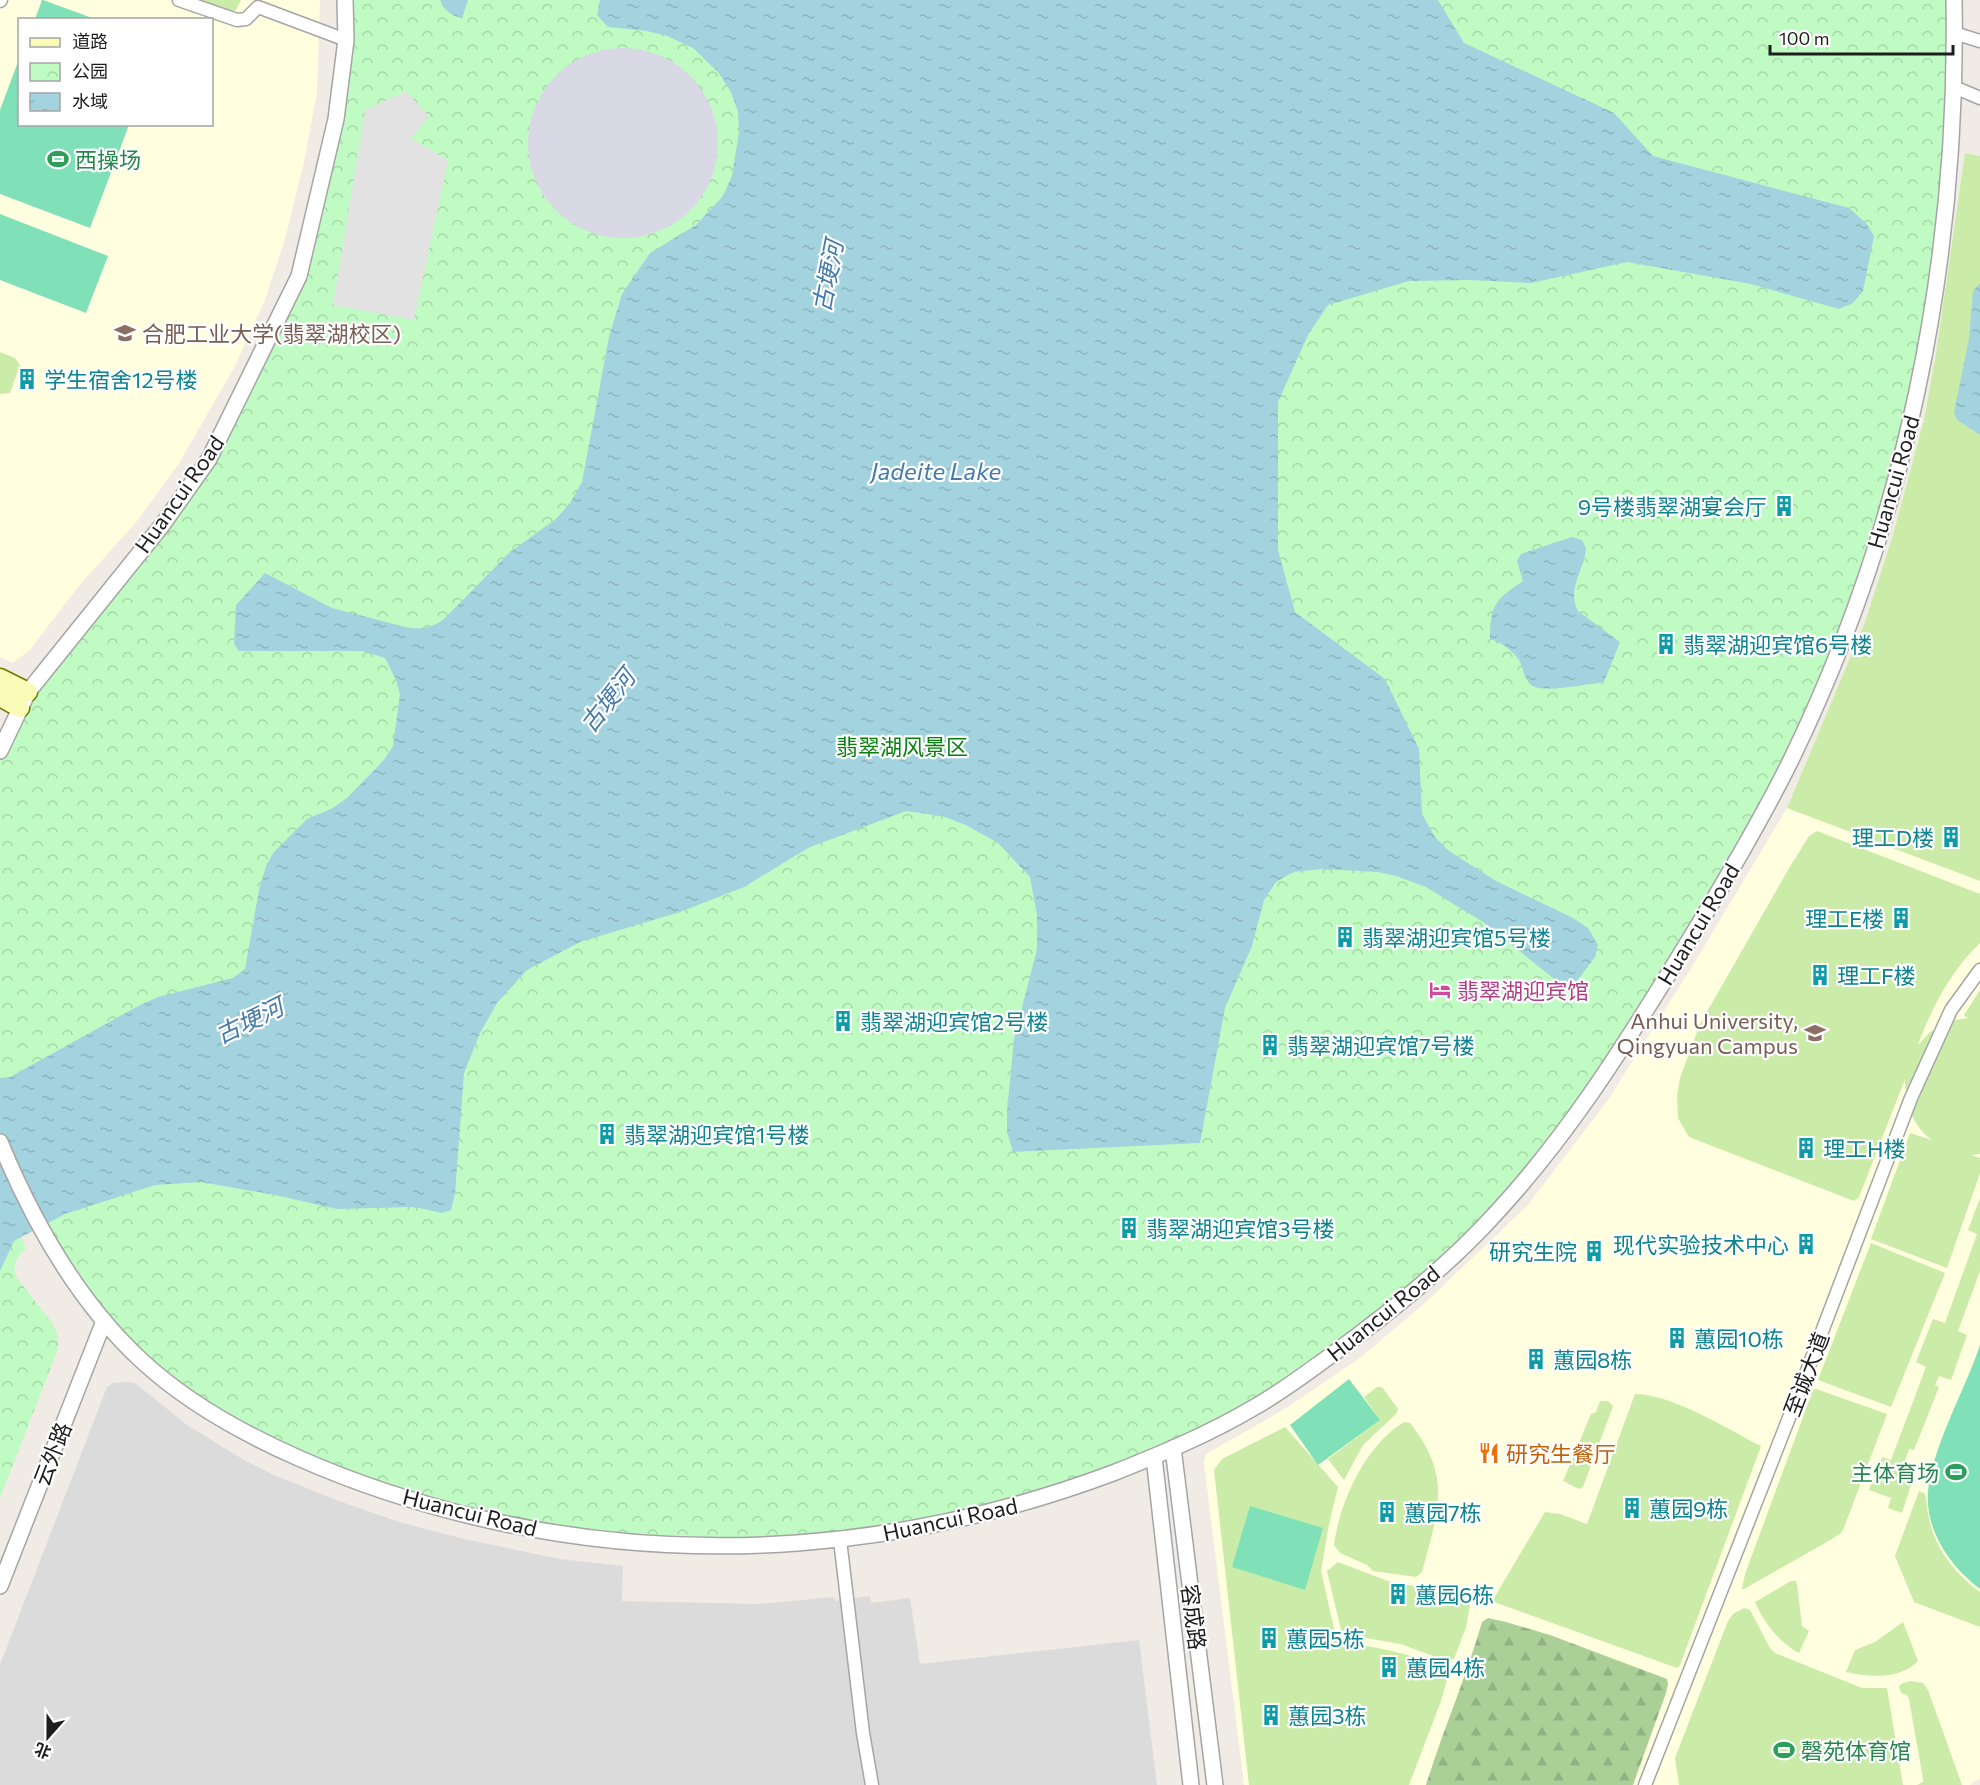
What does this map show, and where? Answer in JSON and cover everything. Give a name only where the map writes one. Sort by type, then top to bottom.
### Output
[{"type":"main road","points":[[0,678],[24,700]]},
{"type":"main road","points":[[0,697],[24,700]]},
{"type":"street","points":[[179,0],[237,20],[246,19],[258,4],[346,40]]},
{"type":"street","name":"Huancui Road","points":[[0,751],[24,700],[163,524],[209,459],[299,276],[336,119],[346,40],[345,0]]},
{"type":"street","name":"Huancui Road","points":[[0,1143],[16,1180],[54,1252],[104,1321],[142,1362],[184,1395],[208,1412],[246,1432],[322,1467],[421,1502],[526,1528],[631,1542],[746,1546],[840,1540],[930,1526],[989,1513],[1058,1492],[1154,1457],[1214,1430],[1282,1391],[1400,1303],[1484,1226],[1545,1157],[1591,1095],[1736,864],[1789,764],[1822,690],[1863,585],[1892,494],[1916,401],[1934,306],[1948,183],[1954,87],[1954,0]]},
{"type":"street","points":[[1954,33],[1980,41]]},
{"type":"street","points":[[1954,87],[1980,98]]},
{"type":"street","name":"至诚大道","points":[[1645,1785],[1911,1098],[1951,1010],[1980,970]]},
{"type":"street","name":"云外路","points":[[0,1586],[104,1321]]},
{"type":"street","name":"容成路","points":[[1173,1448],[1215,1785]]},
{"type":"street","name":"容成路","points":[[1154,1457],[1191,1785]]},
{"type":"street","points":[[840,1540],[863,1733],[872,1785]]},
{"type":"shaded area","name":"合肥工业大学(翡翠湖校区)","points":[[0,0],[320,0],[317,93],[304,162],[285,239],[265,300],[235,366],[178,465],[137,521],[78,587],[29,651],[12,663],[0,657]]},
{"type":"shaded area","points":[[623,48],[659,55],[676,64],[690,76],[702,90],[711,107],[718,143],[711,179],[702,196],[690,210],[676,222],[659,231],[623,238],[587,231],[570,222],[556,210],[544,196],[535,179],[528,143],[535,107],[544,90],[556,76],[570,64],[587,55]]},
{"type":"shaded area","points":[[406,91],[429,116],[411,139],[448,160],[414,320],[333,305],[365,110]]},
{"type":"shaded area","name":"Anhui University, Qingyuan Campus","points":[[1965,153],[1980,156],[1980,1778],[1970,1785],[1244,1785],[1204,1463],[1206,1454],[1288,1407],[1361,1357],[1425,1303],[1527,1206],[1608,1100],[1693,965],[1787,808],[1865,622],[1892,538],[1924,420]]},
{"type":"shaded area","points":[[113,1383],[135,1383],[187,1425],[244,1460],[336,1500],[399,1522],[464,1539],[560,1559],[623,1566],[622,1601],[758,1604],[834,1597],[835,1601],[870,1596],[871,1603],[910,1598],[920,1664],[1139,1640],[1157,1785],[0,1785],[0,1665],[107,1387]]},
{"type":"green space","points":[[43,0],[92,18],[35,18]]},
{"type":"green space","points":[[193,0],[241,0],[236,10],[229,13]]},
{"type":"green space","name":"翡翠湖风景区","points":[[345,0],[1954,0],[1952,130],[1905,445],[1806,728],[1613,1063],[1452,1257],[1250,1410],[1048,1496],[796,1544],[557,1533],[322,1467],[162,1378],[54,1252],[0,1142],[0,751],[20,708],[209,459],[282,310],[336,119]]},
{"type":"green space","name":"西操场","points":[[18,62],[18,126],[129,126],[90,228],[0,194],[0,110]]},
{"type":"green space","points":[[1965,153],[1980,156],[1980,881],[1787,808],[1865,622],[1892,538],[1924,420]]},
{"type":"green space","points":[[0,214],[108,256],[86,313],[0,280]]},
{"type":"green space","points":[[0,352],[15,358],[20,365],[10,393],[0,394]]},
{"type":"green space","points":[[1817,831],[1980,894],[1980,943],[1960,965],[1943,991],[1918,1045],[1930,1032],[1949,1021],[1968,1018],[1964,1015],[1980,990],[1980,1154],[1971,1155],[1980,1158],[1980,1173],[1947,1268],[1871,1239],[1910,1133],[1932,1140],[1919,1128],[1911,1113],[1906,1096],[1905,1079],[1859,1197],[1854,1201],[1689,1137],[1678,1118],[1677,1096],[1680,1078],[1700,1024],[1788,870],[1809,836]]},
{"type":"green space","points":[[0,1184],[26,1249],[15,1262],[17,1278],[53,1324],[58,1336],[58,1349],[0,1498]]},
{"type":"green space","points":[[1980,1198],[1980,1271],[1958,1331],[1967,1335],[1951,1380],[1939,1376],[1935,1385],[1939,1387],[1914,1450],[1909,1449],[1904,1464],[1916,1469],[1902,1513],[1888,1508],[1891,1498],[1869,1490],[1882,1457],[1891,1460],[1926,1367],[1916,1362],[1933,1319],[1945,1323],[1977,1234],[1968,1230]]},
{"type":"green space","points":[[1871,1243],[1945,1273],[1891,1407],[1818,1380]]},
{"type":"green space","name":"主体育场","points":[[1980,1345],[1980,1589],[1950,1559],[1935,1534],[1928,1506],[1928,1492],[1942,1438]]},
{"type":"green space","points":[[1349,1379],[1380,1420],[1318,1465],[1290,1425]]},
{"type":"green space","points":[[1377,1387],[1382,1387],[1398,1409],[1396,1414],[1363,1445],[1344,1480],[1328,1459],[1380,1420],[1364,1397]]},
{"type":"green space","points":[[1816,1389],[1887,1414],[1842,1532],[1742,1589],[1745,1574],[1813,1390]]},
{"type":"green space","points":[[1635,1394],[1683,1406],[1761,1446],[1677,1668],[1494,1602],[1494,1598],[1545,1512],[1560,1514],[1587,1524]]},
{"type":"green space","points":[[1600,1401],[1608,1401],[1613,1406],[1583,1487],[1579,1489],[1563,1481],[1591,1414],[1596,1412]]},
{"type":"green space","points":[[1404,1422],[1410,1423],[1424,1443],[1437,1478],[1437,1513],[1422,1572],[1416,1577],[1373,1571],[1367,1565],[1340,1553],[1334,1545],[1342,1511],[1366,1460],[1390,1432]]},
{"type":"green space","points":[[1285,1427],[1338,1487],[1321,1571],[1337,1642],[1380,1648],[1414,1657],[1441,1669],[1448,1676],[1441,1701],[1409,1785],[1249,1785],[1214,1470],[1222,1459]]},
{"type":"green space","points":[[1919,1491],[1925,1494],[1931,1525],[1946,1558],[1980,1592],[1980,1627],[1914,1602],[1895,1556]]},
{"type":"green space","points":[[1250,1506],[1323,1528],[1305,1590],[1232,1567]]},
{"type":"green space","points":[[1338,1562],[1388,1581],[1419,1587],[1448,1588],[1467,1600],[1470,1605],[1466,1627],[1454,1659],[1446,1661],[1401,1644],[1342,1634],[1327,1571]]},
{"type":"green space","points":[[1791,1581],[1796,1581],[1797,1584],[1802,1626],[1809,1631],[1799,1653],[1773,1631],[1755,1602]]},
{"type":"green space","name":"磬苑体育馆","points":[[1744,1608],[1750,1610],[1770,1648],[1775,1653],[1862,1688],[1887,1688],[1903,1785],[1679,1785],[1675,1758],[1728,1621],[1733,1614]]},
{"type":"green space","points":[[1488,1618],[1550,1635],[1667,1679],[1666,1693],[1633,1785],[1426,1785],[1482,1622]]},
{"type":"green space","points":[[1903,1622],[1918,1661],[1903,1671],[1884,1676],[1846,1672],[1855,1650],[1875,1642]]},
{"type":"green space","points":[[1911,1681],[1923,1683],[1928,1690],[1962,1785],[1917,1785],[1923,1782],[1923,1779],[1909,1699],[1907,1695],[1901,1693],[1899,1686]]},
{"type":"water","points":[[440,0],[468,0],[462,18],[448,12]]},
{"type":"water","name":"Jadeite Lake","points":[[600,0],[1438,0],[1464,43],[1614,113],[1653,156],[1849,208],[1867,224],[1874,236],[1863,291],[1853,303],[1839,309],[1751,284],[1627,262],[1531,283],[1469,280],[1409,281],[1328,305],[1308,335],[1278,402],[1278,550],[1295,612],[1385,679],[1419,749],[1422,814],[1435,837],[1449,851],[1496,881],[1573,918],[1588,928],[1598,945],[1595,957],[1577,981],[1561,982],[1483,922],[1426,887],[1378,872],[1321,869],[1293,872],[1276,882],[1264,900],[1252,946],[1225,1008],[1200,1143],[1013,1152],[1007,1132],[1007,1111],[1014,1039],[1037,949],[1037,915],[1030,877],[998,843],[966,825],[942,816],[906,811],[808,848],[744,887],[680,912],[580,942],[527,970],[497,1003],[480,1033],[464,1073],[455,1194],[451,1210],[442,1213],[414,1207],[337,1209],[201,1182],[155,1185],[65,1214],[14,1241],[0,1271],[0,1078],[10,1077],[140,1005],[158,997],[233,978],[245,969],[259,890],[266,866],[274,852],[307,819],[333,808],[348,797],[384,760],[393,746],[400,694],[385,658],[362,651],[239,651],[234,644],[236,605],[265,573],[332,608],[410,628],[429,627],[443,620],[510,552],[556,519],[570,503],[582,482],[609,337],[622,294],[650,253],[696,225],[723,196],[732,176],[739,132],[738,112],[731,92],[718,72],[693,48],[667,36],[647,31],[608,27],[597,15]]},
{"type":"water","points":[[1980,283],[1980,435],[1957,420],[1954,412],[1969,339],[1973,291]]},
{"type":"water","points":[[1572,537],[1582,540],[1586,548],[1575,587],[1575,603],[1578,611],[1620,642],[1604,682],[1559,688],[1535,687],[1526,679],[1519,660],[1513,653],[1502,644],[1490,639],[1491,618],[1501,598],[1523,581],[1517,561],[1521,554]]},
{"type":"place","name":"西操场","points":[[58,159]]},
{"type":"place","name":"合肥工业大学(翡翠湖校区)","points":[[125,333]]},
{"type":"place","name":"学生宿舍12号楼","points":[[27,379]]},
{"type":"place","name":"9号楼翡翠湖宴会厅","points":[[1784,506]]},
{"type":"place","name":"翡翠湖迎宾馆6号楼","points":[[1666,644]]},
{"type":"place","name":"理工D楼","points":[[1951,837]]},
{"type":"place","name":"理工E楼","points":[[1901,918]]},
{"type":"place","name":"翡翠湖迎宾馆5号楼","points":[[1345,937]]},
{"type":"place","name":"理工F楼","points":[[1820,975]]},
{"type":"place","name":"翡翠湖迎宾馆","points":[[1440,990]]},
{"type":"place","name":"翡翠湖迎宾馆2号楼","points":[[843,1021]]},
{"type":"place","name":"Anhui University, Qingyuan Campus","points":[[1815,1033]]},
{"type":"place","name":"翡翠湖迎宾馆7号楼","points":[[1270,1045]]},
{"type":"place","name":"翡翠湖迎宾馆1号楼","points":[[607,1134]]},
{"type":"place","name":"理工H楼","points":[[1806,1148]]},
{"type":"place","name":"翡翠湖迎宾馆3号楼","points":[[1129,1228]]},
{"type":"place","name":"现代实验技术中心","points":[[1806,1244]]},
{"type":"place","name":"研究生院","points":[[1594,1251]]},
{"type":"place","name":"蕙园10栋","points":[[1677,1338]]},
{"type":"place","name":"蕙园8栋","points":[[1536,1359]]},
{"type":"place","name":"研究生餐厅","points":[[1489,1453]]},
{"type":"place","name":"主体育场","points":[[1956,1472]]},
{"type":"place","name":"蕙园9栋","points":[[1632,1508]]},
{"type":"place","name":"蕙园7栋","points":[[1387,1512]]},
{"type":"place","name":"蕙园6栋","points":[[1398,1594]]},
{"type":"place","name":"蕙园5栋","points":[[1269,1638]]},
{"type":"place","name":"蕙园4栋","points":[[1389,1667]]},
{"type":"place","name":"蕙园3栋","points":[[1271,1715]]},
{"type":"place","name":"磬苑体育馆","points":[[1784,1750]]},
{"type":"water label","name":"古埂河","points":[[827,276]]},
{"type":"water label","name":"古埂河","points":[[607,700]]},
{"type":"water label","name":"古埂河","points":[[249,1020]]}]
